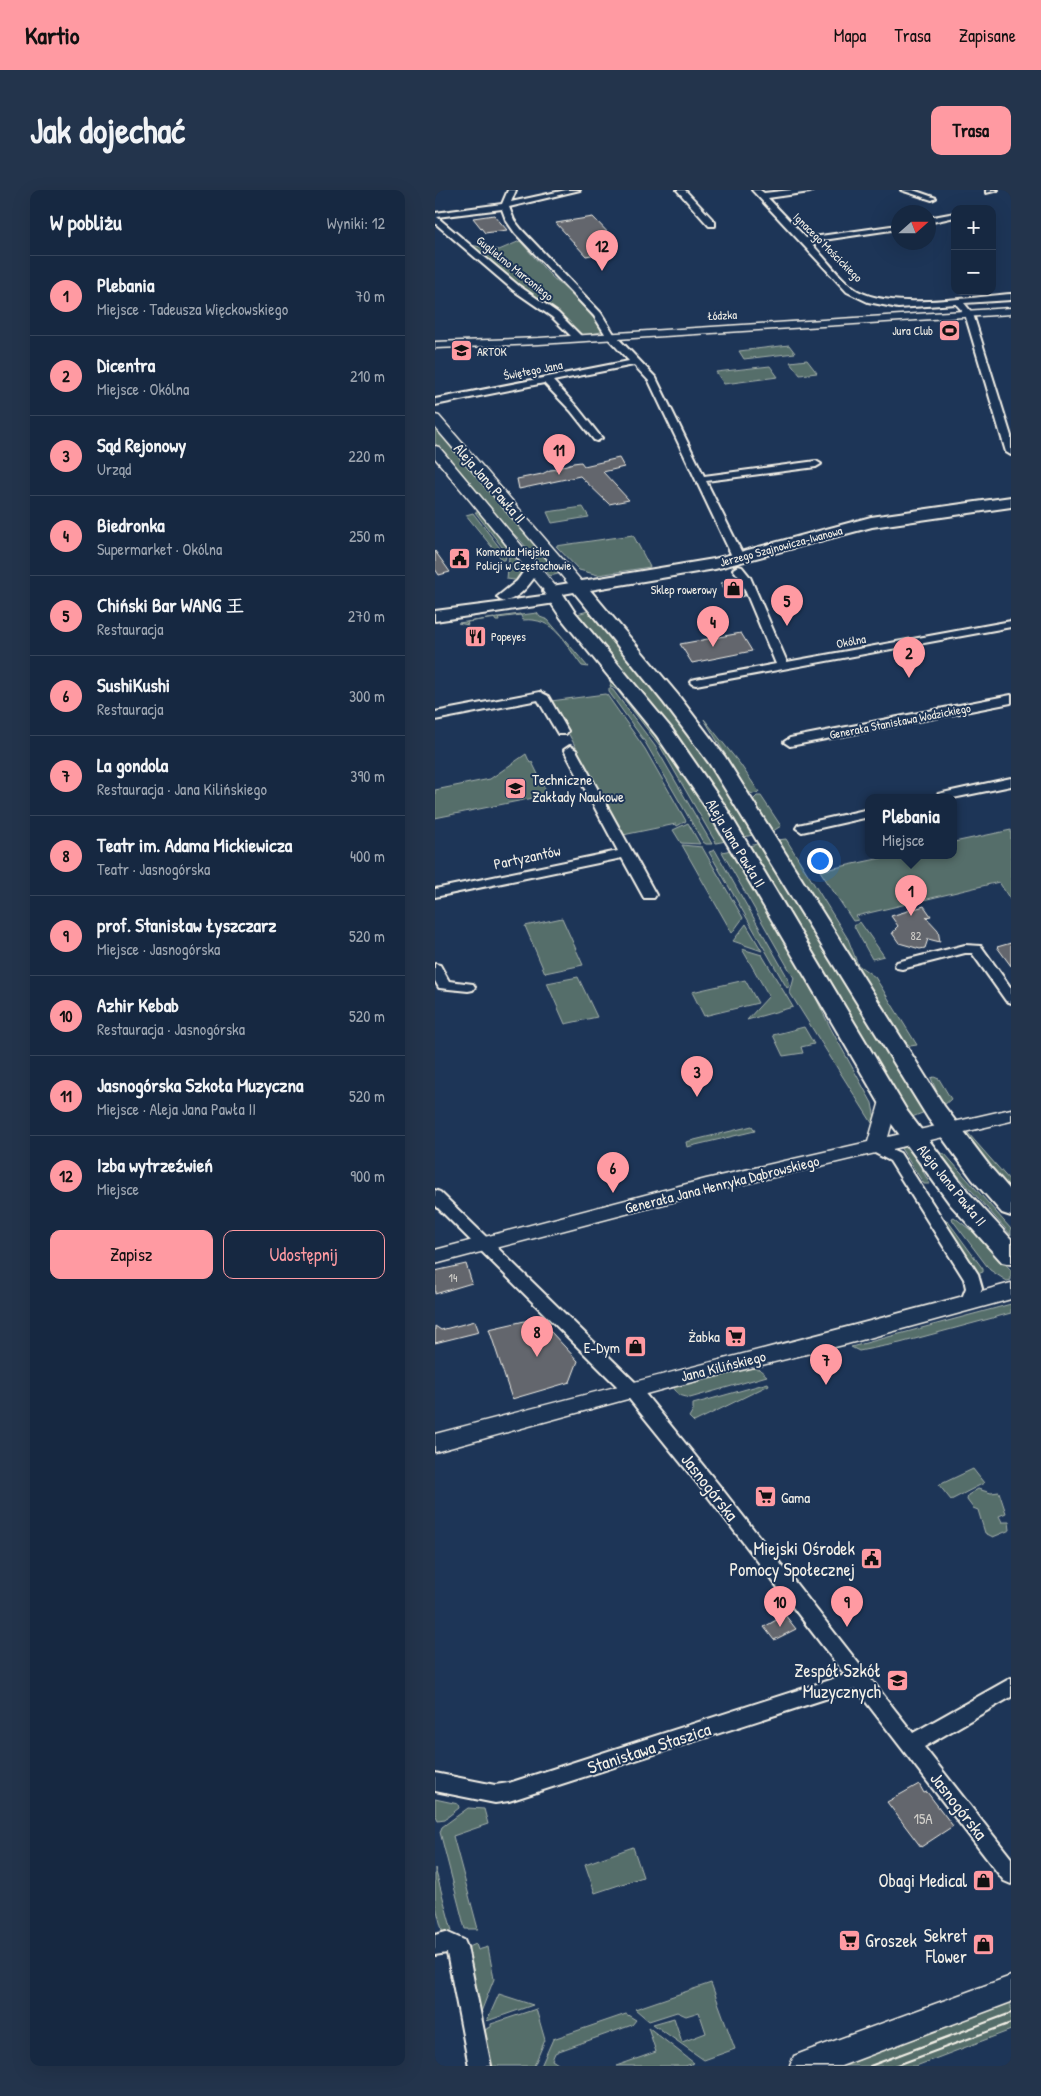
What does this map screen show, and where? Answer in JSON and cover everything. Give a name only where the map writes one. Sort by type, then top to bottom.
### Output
[{"type":"main road","name":"Jerzego Szajnowicza-Iwanowa","points":[[739,564],[871,522],[1011,502]]},
{"type":"main road","name":"Jerzego Szajnowicza-Iwanowa","points":[[554,595],[674,572],[739,564],[878,528],[922,520],[1011,510]]},
{"type":"main road","points":[[505,597],[520,586],[533,568]]},
{"type":"main road","name":"Aleja Jana Pawła II","points":[[581,590],[671,699],[718,761],[936,1112],[983,1174],[1011,1207]]},
{"type":"main road","name":"Aleja Jana Pawła II","points":[[554,595],[664,732],[710,798],[889,1101],[959,1198],[1011,1255]]},
{"type":"main road","points":[[435,608],[505,597],[554,595]]},
{"type":"main road","points":[[435,616],[554,595]]},
{"type":"street","points":[[435,217],[534,201],[576,190]]},
{"type":"street","points":[[681,190],[712,224]]},
{"type":"street","name":"Ignacego Mościckiego","points":[[759,193],[810,190]]},
{"type":"street","points":[[905,190],[932,198]]},
{"type":"street","points":[[534,201],[511,191],[505,206],[510,220],[518,231],[599,315],[610,335],[653,380],[701,479],[783,666]]},
{"type":"street","name":"Ignacego Mościckiego","points":[[759,193],[850,290],[871,300],[898,305],[1011,297]]},
{"type":"street","points":[[936,219],[951,216]]},
{"type":"street","name":"Guglielmo Marconiego","points":[[435,217],[516,288],[555,316],[578,338]]},
{"type":"street","points":[[803,241],[891,228]]},
{"type":"street","points":[[959,302],[969,314],[1007,419],[1011,452]]},
{"type":"street","name":"Łódzka","points":[[435,345],[505,343],[1011,311]]},
{"type":"street","name":"Świętego Jana","points":[[435,402],[636,362]]},
{"type":"street","points":[[546,380],[574,409],[597,438]]},
{"type":"street","name":"Aleja Jana Pawła II","points":[[435,419],[581,590]]},
{"type":"street","name":"Aleja Jana Pawła II","points":[[435,450],[554,595]]},
{"type":"street","points":[[701,479],[816,464]]},
{"type":"street","name":"Okólna","points":[[696,682],[1011,624]]},
{"type":"street","points":[[435,716],[540,696],[544,698],[562,731]]},
{"type":"street","name":"Generała Stanisława Wodzickiego","points":[[790,742],[1011,700]]},
{"type":"street","points":[[571,750],[649,895]]},
{"type":"street","points":[[957,794],[1011,782]]},
{"type":"street","points":[[803,828],[865,814]]},
{"type":"street","name":"Partyzantów","points":[[435,894],[625,853]]},
{"type":"street","points":[[902,965],[965,949],[976,950],[1011,998]]},
{"type":"street","points":[[435,968],[444,985],[468,987]]},
{"type":"street","points":[[889,1101],[876,1147],[895,1157],[972,1278],[974,1288],[968,1303]]},
{"type":"street","name":"Generała Jana Henryka Dąbrowskiego","points":[[435,1257],[706,1186],[1011,1115]]},
{"type":"street","name":"Jasnogórska","points":[[435,1196],[632,1390],[712,1489],[1011,1874]]},
{"type":"street","name":"Jana Kilińskiego","points":[[435,1443],[632,1390],[847,1336],[1011,1290]]},
{"type":"street","name":"Stanisława Staszica","points":[[435,1782],[495,1794],[509,1792],[860,1679]]},
{"type":"street","points":[[911,1744],[1011,1687]]},
{"type":"street","points":[[435,1945],[445,1942],[457,1947],[480,2066]]},
{"type":"street","points":[[804,2066],[1011,1989]]},
{"type":"green space","points":[[520,241],[550,275],[585,307],[601,328],[601,332],[579,336],[470,245],[499,250]]},
{"type":"green space","points":[[789,345],[795,353],[744,359],[739,351]]},
{"type":"green space","points":[[807,360],[817,373],[800,375],[790,362]]},
{"type":"green space","points":[[770,366],[778,377],[724,384],[716,372]]},
{"type":"green space","points":[[435,424],[562,573],[550,576],[521,541],[489,509],[435,443]]},
{"type":"green space","points":[[583,507],[589,517],[552,523],[547,512]]},
{"type":"green space","points":[[475,512],[482,512],[522,569],[521,581],[507,579],[509,556]]},
{"type":"green space","points":[[473,513],[506,556],[505,560],[500,560],[500,557],[466,515]]},
{"type":"green space","points":[[633,535],[650,567],[598,575],[579,570],[556,546]]},
{"type":"green space","points":[[588,611],[666,704],[732,795],[757,834],[744,837],[686,750],[622,667],[577,614]]},
{"type":"green space","points":[[537,613],[540,617],[548,620],[588,667],[582,666],[558,633],[551,627],[534,620],[523,620],[521,615]]},
{"type":"green space","points":[[520,614],[521,615],[498,618]]},
{"type":"green space","points":[[608,679],[613,680],[659,738],[687,778],[726,841],[716,843],[660,746],[617,690],[610,686],[611,683]]},
{"type":"green space","points":[[609,688],[613,690],[655,746],[712,844],[703,842],[645,742],[609,692]]},
{"type":"green space","points":[[605,694],[645,749],[686,821],[677,826],[676,824],[623,835],[551,701]]},
{"type":"green space","points":[[704,719],[740,764],[759,792],[753,794],[748,792]]},
{"type":"green space","points":[[526,754],[530,763],[532,762],[548,795],[435,818],[435,790],[490,779]]},
{"type":"green space","points":[[757,796],[761,796],[781,826],[773,831],[753,800]]},
{"type":"green space","points":[[688,823],[700,844],[681,843],[673,830]]},
{"type":"green space","points":[[1011,830],[1011,901],[999,882],[856,916],[859,920],[853,921],[820,871],[877,859],[957,859],[957,841]]},
{"type":"green space","points":[[786,839],[848,939],[858,965],[875,977],[917,1045],[910,1046],[896,1032],[778,840]]},
{"type":"green space","points":[[761,843],[925,1112],[912,1117],[830,983],[749,846]]},
{"type":"green space","points":[[682,845],[702,847],[743,918],[732,933]]},
{"type":"green space","points":[[715,850],[788,978],[790,986],[787,988],[709,852]]},
{"type":"green space","points":[[731,850],[809,984],[831,1029],[872,1103],[876,1124],[872,1123],[790,993],[794,978],[722,852]]},
{"type":"green space","points":[[562,918],[583,965],[545,973],[525,926]]},
{"type":"green space","points":[[860,922],[884,956],[872,959],[854,926]]},
{"type":"green space","points":[[746,924],[762,951],[733,941]]},
{"type":"green space","points":[[742,949],[762,955],[793,1007],[747,1020],[769,996]]},
{"type":"green space","points":[[578,977],[597,1017],[565,1024],[547,983]]},
{"type":"green space","points":[[745,980],[758,1003],[704,1016],[692,992]]},
{"type":"green space","points":[[804,1027],[814,1044],[801,1047],[803,1053],[783,1056],[773,1035]]},
{"type":"green space","points":[[931,1078],[939,1079],[951,1099],[943,1106]]},
{"type":"green space","points":[[752,1126],[755,1131],[687,1147],[686,1142]]},
{"type":"green space","points":[[968,1133],[1011,1182],[1011,1193],[962,1135]]},
{"type":"green space","points":[[905,1146],[915,1157],[930,1184],[924,1184],[900,1147]]},
{"type":"green space","points":[[941,1153],[945,1154],[1011,1229],[1011,1235],[947,1163]]},
{"type":"green space","points":[[954,1217],[982,1239],[1011,1270],[1011,1280],[1007,1281],[990,1270],[953,1221],[952,1218]]},
{"type":"green space","points":[[947,1220],[983,1269],[983,1272],[975,1275],[942,1222]]},
{"type":"green space","points":[[1011,1304],[1011,1313],[900,1343],[859,1351],[851,1347]]},
{"type":"green space","points":[[749,1368],[759,1369],[767,1376],[690,1398],[679,1395],[672,1386]]},
{"type":"green space","points":[[768,1383],[769,1385],[694,1422],[689,1417],[693,1410],[693,1404]]},
{"type":"green space","points":[[973,1469],[984,1483],[951,1500],[939,1485]]},
{"type":"green space","points":[[978,1489],[991,1493],[999,1492],[1006,1513],[999,1516],[1002,1522],[1009,1522],[1010,1530],[993,1537],[985,1533],[978,1510],[973,1508],[967,1500],[968,1495]]},
{"type":"green space","points":[[435,1799],[458,1804],[459,1808],[445,1819],[438,1820],[435,1814]]},
{"type":"green space","points":[[468,1808],[484,1809],[488,1824],[453,1836],[478,1929],[465,1929],[440,1832],[442,1827]]},
{"type":"green space","points":[[633,1847],[643,1877],[595,1893],[585,1864]]},
{"type":"green space","points":[[435,1868],[452,1931],[443,1934],[435,1903]]},
{"type":"green space","points":[[476,1944],[478,1950],[488,1947],[494,1979],[477,2022],[467,1955],[469,1947]]},
{"type":"green space","points":[[711,1983],[735,2049],[704,2060],[653,2024],[674,2018],[682,2042],[706,2033],[699,2012],[686,2016],[677,2012],[649,2021],[635,2009]]},
{"type":"green space","points":[[499,1994],[533,2005],[487,2021]]},
{"type":"green space","points":[[1011,2002],[1011,2030],[916,2066],[841,2066]]},
{"type":"green space","points":[[536,2009],[545,2040],[534,2066],[489,2066],[480,2032],[491,2027],[491,2024]]},
{"type":"green space","points":[[626,2014],[636,2020],[632,2025],[555,2053],[552,2060],[558,2066],[541,2066],[553,2039]]},
{"type":"green space","points":[[648,2027],[694,2063],[685,2066],[616,2066],[656,2052]]},
{"type":"building","points":[[494,215],[507,230],[485,233],[473,218]]},
{"type":"building","points":[[593,217],[618,243],[595,246],[602,253],[586,256],[556,223]]},
{"type":"building","points":[[619,458],[624,467],[603,472],[629,500],[609,504],[580,476],[519,489],[517,479],[542,474],[573,463],[581,462],[584,466]]},
{"type":"building","points":[[435,551],[450,572],[439,575],[435,569]]},
{"type":"building","name":"Sklep rowerowy","points":[[739,581],[745,596],[729,598],[721,583]]},
{"type":"building","points":[[481,631],[485,642],[470,644],[466,633]]},
{"type":"building","points":[[741,633],[752,651],[692,663],[680,644]]},
{"type":"building","points":[[924,906],[931,916],[926,917],[938,930],[940,942],[928,939],[925,948],[920,949],[899,943],[892,933],[894,933],[893,931],[898,926],[891,916]]},
{"type":"building","points":[[1011,943],[1011,966],[997,947]]},
{"type":"building","points":[[466,1264],[472,1283],[435,1294],[435,1271]]},
{"type":"building","points":[[538,1318],[578,1361],[570,1382],[512,1399],[489,1329]]},
{"type":"building","points":[[475,1321],[479,1332],[435,1343],[435,1326],[441,1330]]},
{"type":"building","points":[[785,1615],[796,1629],[774,1640],[764,1627]]},
{"type":"building","points":[[919,1784],[924,1793],[927,1792],[953,1826],[921,1847],[887,1802]]},
{"type":"tram line","points":[[870,2066],[1011,2013]]},
{"type":"tram line","points":[[895,2066],[1011,2023]]},
{"type":"place","name":"Izba wytrzeźwień","points":[[602,271]]},
{"type":"place","name":"Jura Club","points":[[949,330]]},
{"type":"place","name":"ARTOK","points":[[461,351]]},
{"type":"place","name":"Jasnogórska Szkoła Muzyczna","points":[[559,475]]},
{"type":"place","name":"Komenda Miejska Policji w Częstochowie","points":[[460,558]]},
{"type":"place","name":"Sklep rowerowy","points":[[733,589]]},
{"type":"place","name":"Chiński Bar WANG 王","points":[[787,626]]},
{"type":"place","name":"Popeyes","points":[[475,636]]},
{"type":"place","name":"Biedronka","points":[[713,647]]},
{"type":"place","name":"Dicentra","points":[[909,678]]},
{"type":"place","name":"Techniczne Zakłady Naukowe","points":[[516,788]]},
{"type":"place","name":"Plebania","points":[[911,916]]},
{"type":"place","name":"Sąd Rejonowy","points":[[697,1097]]},
{"type":"place","name":"SushiKushi","points":[[613,1193]]},
{"type":"place","name":"Żabka","points":[[736,1336]]},
{"type":"place","name":"E-Dym","points":[[636,1347]]},
{"type":"place","name":"Teatr im. Adama Mickiewicza","points":[[537,1357]]},
{"type":"place","name":"La gondola","points":[[826,1385]]},
{"type":"place","name":"Gama","points":[[765,1497]]},
{"type":"place","name":"Miejski Ośrodek Pomocy Społecznej","points":[[871,1558]]},
{"type":"place","name":"Azhir Kebab","points":[[780,1627]]},
{"type":"place","name":"prof. Stanisław Łyszczarz","points":[[847,1627]]},
{"type":"place","name":"Zespół Szkół Muzycznych","points":[[897,1680]]},
{"type":"place","name":"Obagi Medical","points":[[983,1880]]},
{"type":"place","name":"Groszek","points":[[849,1940]]},
{"type":"place","name":"Sekret Flower","points":[[983,1945]]}]
